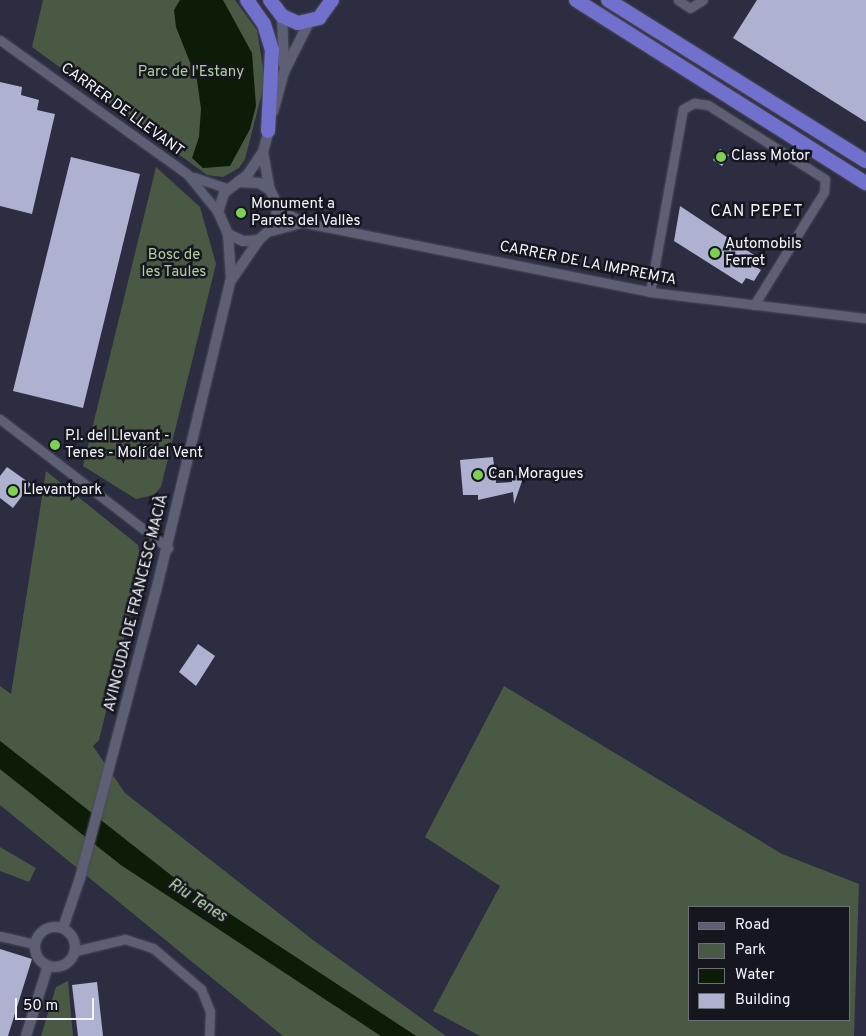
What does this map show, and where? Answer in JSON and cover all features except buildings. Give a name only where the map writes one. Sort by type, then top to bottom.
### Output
[{"type":"highway","points":[[246,0],[264,24],[272,50],[268,131]]},
{"type":"highway","points":[[270,0],[282,16],[309,22],[327,10],[332,0]]},
{"type":"highway","points":[[566,0],[622,29]]},
{"type":"highway","points":[[576,0],[866,183]]},
{"type":"highway","points":[[608,0],[866,161]]},
{"type":"highway","points":[[618,0],[633,16]]},
{"type":"street","points":[[678,0],[690,8],[703,0]]},
{"type":"street","points":[[282,16],[284,72]]},
{"type":"street","points":[[306,223],[286,213],[277,203],[270,190],[263,152],[284,72],[309,22]]},
{"type":"street","name":"CARRER DE LLEVANT","points":[[0,40],[187,174],[218,212]]},
{"type":"street","points":[[650,292],[683,109],[694,103],[708,105],[825,179],[824,192],[754,305]]},
{"type":"street","points":[[230,282],[228,234],[218,212],[228,189],[238,182],[263,152]]},
{"type":"street","points":[[187,174],[228,189]]},
{"type":"street","points":[[238,182],[252,181],[270,190]]},
{"type":"street","points":[[271,231],[278,217],[277,203]]},
{"type":"street","points":[[230,282],[259,240],[271,231],[290,224],[306,223]]},
{"type":"street","name":"CARRER DE LA IMPREMTA","points":[[306,223],[650,292],[866,318]]},
{"type":"street","points":[[228,234],[243,241],[259,240]]},
{"type":"street","name":"AVINGUDA DE FRANCESC MACIÀ","points":[[63,928],[80,878],[168,548],[230,282]]},
{"type":"street","points":[[0,420],[168,548]]},
{"type":"street","points":[[63,928],[75,940],[75,952],[66,965],[48,966],[38,957],[35,944],[45,929],[63,928]]},
{"type":"street","points":[[0,936],[35,944]]},
{"type":"street","points":[[75,952],[125,939],[152,948],[201,988],[210,1012],[209,1036]]},
{"type":"street","points":[[26,1036],[48,966]]},
{"type":"green space","name":"Parc de l'Estany","points":[[43,0],[235,0],[257,30],[265,81],[245,159],[239,168],[223,177],[207,175],[32,47]]},
{"type":"green space","name":"Bosc de les Taules","points":[[156,167],[200,207],[216,264],[161,487],[154,495],[136,499],[83,466]]},
{"type":"green space","points":[[46,471],[138,545],[142,566],[99,740],[93,746],[125,793],[313,940],[446,1036],[416,1036],[172,876],[0,741],[0,686],[11,694]]},
{"type":"green space","points":[[504,686],[782,854],[859,884],[854,1036],[480,1036],[433,1011],[500,886],[425,837]]},
{"type":"green space","points":[[0,769],[121,865],[381,1036],[283,1036],[0,805]]},
{"type":"green space","points":[[0,847],[36,868],[29,882],[0,871]]},
{"type":"green space","points":[[68,981],[73,1036],[41,1036],[56,987]]},
{"type":"water","points":[[180,0],[223,0],[252,53],[256,106],[250,129],[230,166],[203,168],[192,158],[199,137],[201,109],[197,80],[176,27],[174,10]]},
{"type":"water","name":"Riu Tenes","points":[[0,741],[172,876],[416,1036],[381,1036],[121,865],[0,769]]},
{"type":"place","name":"Class Motor","points":[[721,157]]},
{"type":"place","name":"Monument a Parets del Vallès","points":[[241,213]]},
{"type":"place","name":"Automobils Ferret","points":[[715,253]]},
{"type":"place","name":"P.I. del Llevant - Tenes - Molí del Vent","points":[[55,445]]},
{"type":"place","name":"Can Moragues","points":[[478,475]]},
{"type":"place","name":"Llevantpark","points":[[13,491]]},
{"type":"district","name":"CAN PEPET","points":[[757,212]]}]
